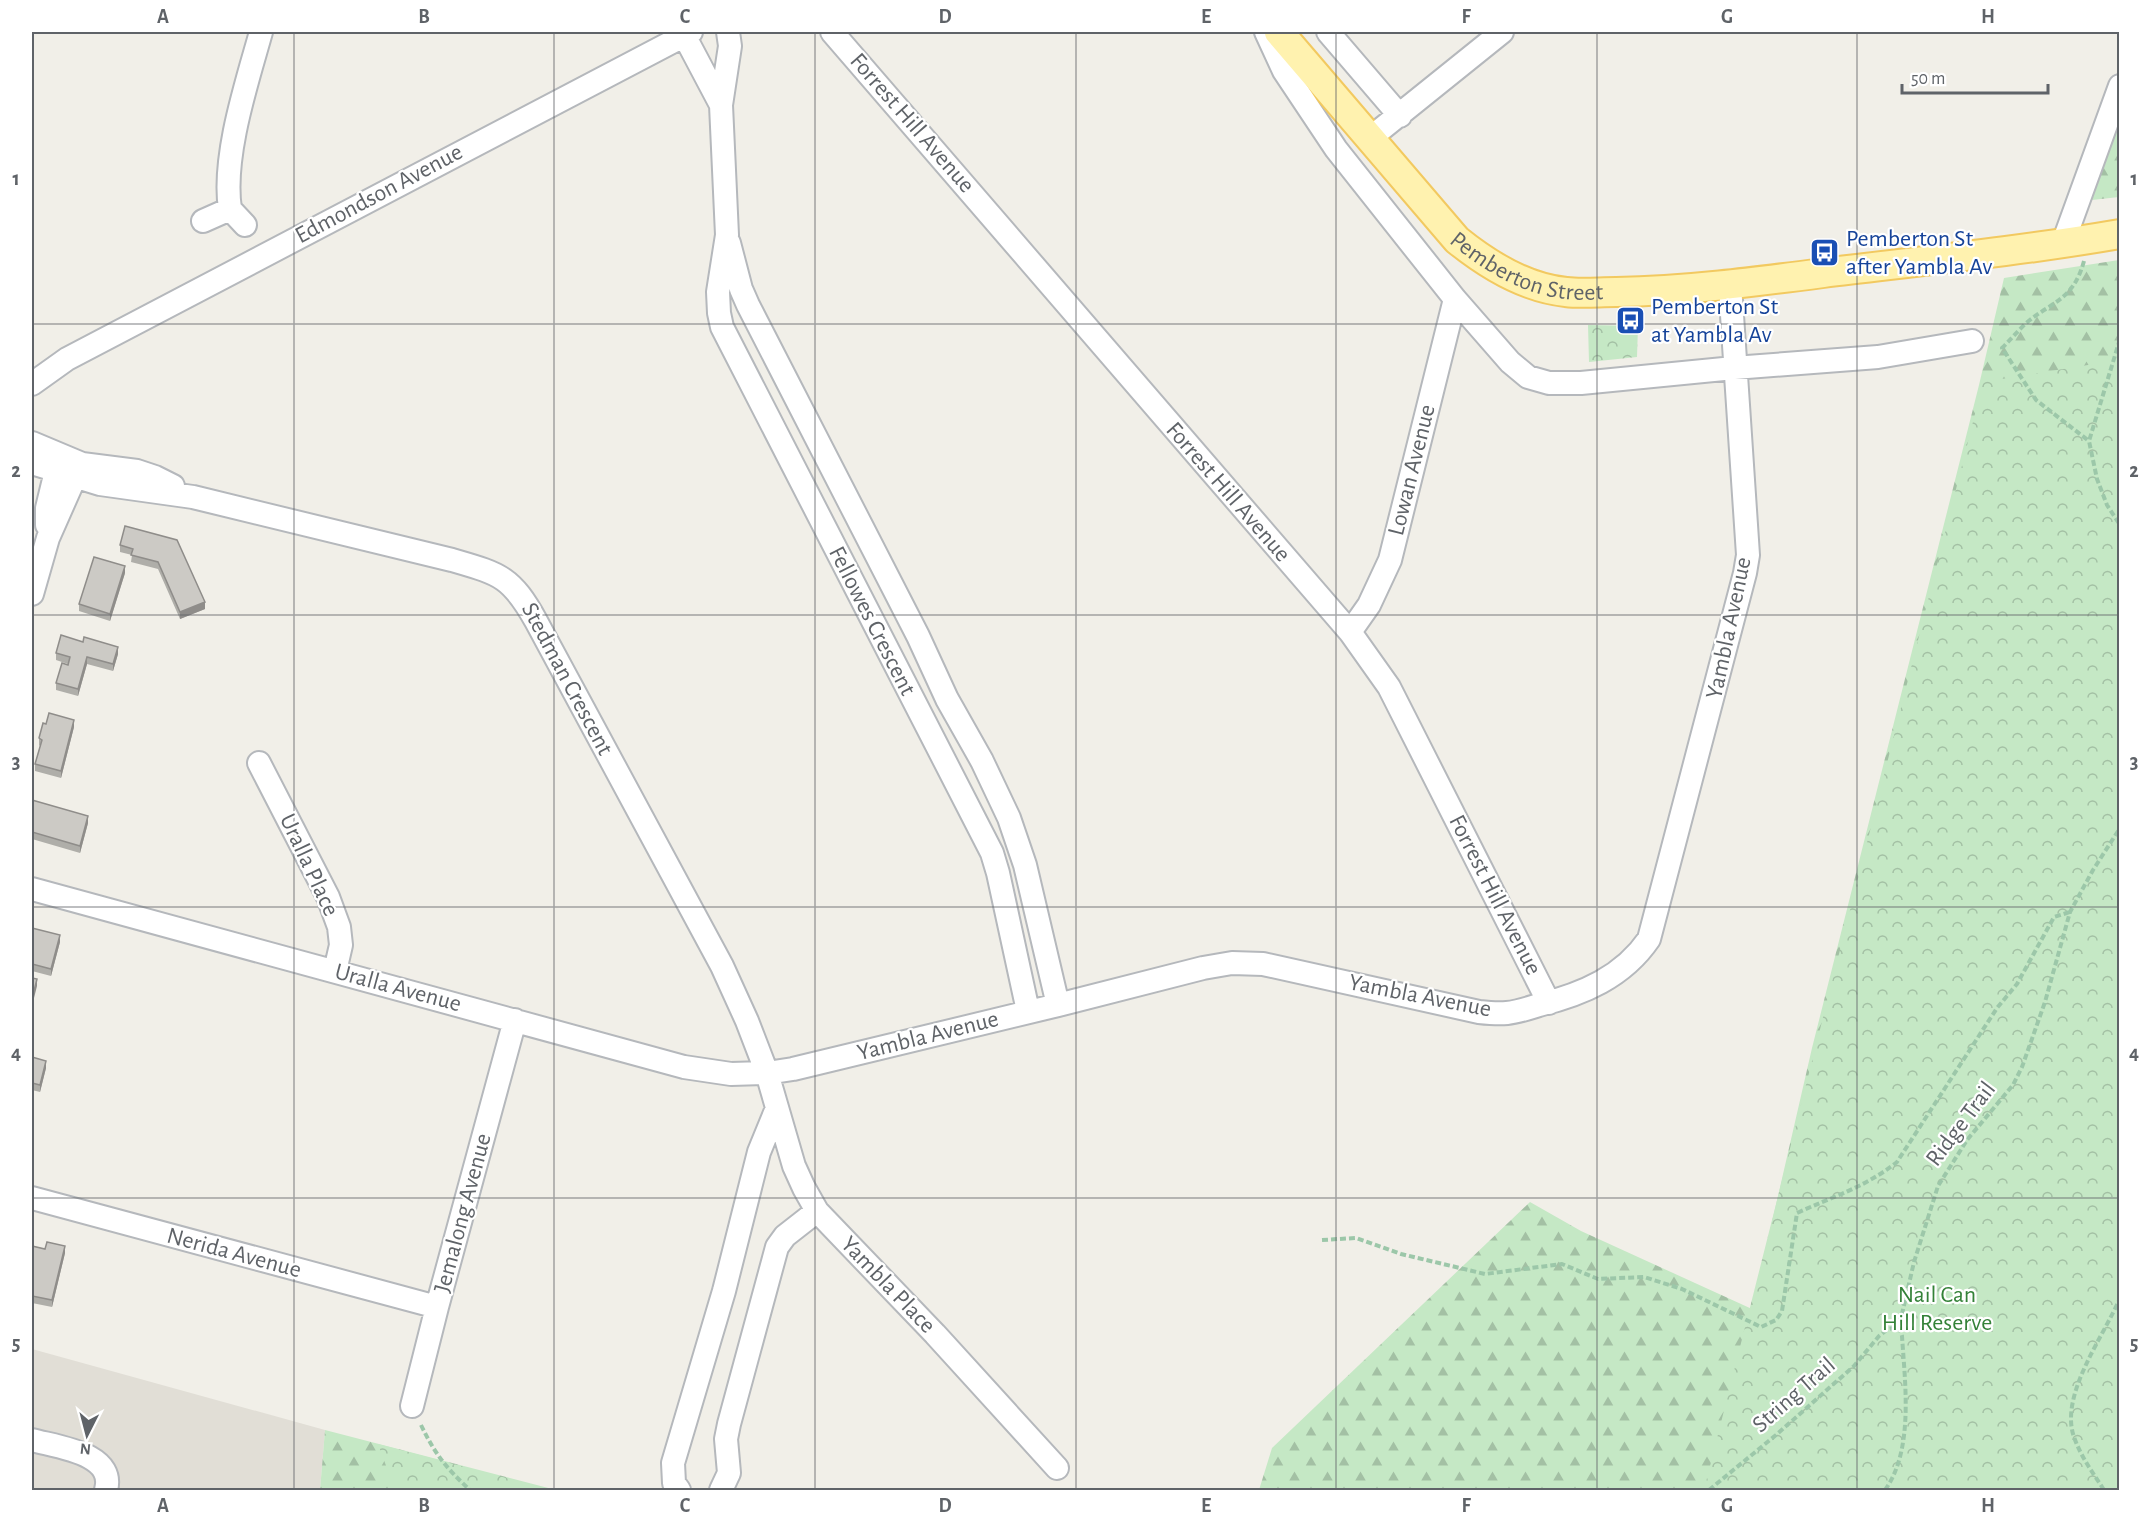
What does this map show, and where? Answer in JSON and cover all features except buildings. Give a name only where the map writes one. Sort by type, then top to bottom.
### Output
[{"type":"main road","name":"Pemberton Street","points":[[1279,32],[1457,240],[1479,257],[1513,277],[1566,293],[1730,285],[2120,234]]},
{"type":"street","points":[[203,221],[237,217],[228,177],[246,88],[261,32]]},
{"type":"street","name":"Fellowes Crescent","points":[[728,32],[730,45],[720,105],[727,235],[741,289],[918,636],[946,699],[982,761],[1015,832],[1026,865],[1058,1005]]},
{"type":"street","name":"Forrest Hill Avenue","points":[[832,32],[1350,632],[1389,687],[1549,1003]]},
{"type":"street","name":"Pemberton Street","points":[[1266,32],[1284,71],[1330,140],[1455,298],[1510,362],[1528,377],[1549,383],[1573,383],[1878,357],[1972,341]]},
{"type":"street","points":[[1328,32],[1400,116]]},
{"type":"street","points":[[1369,139],[1502,32]]},
{"type":"street","name":"Fellowes Crescent","points":[[687,33],[720,105]]},
{"type":"street","name":"Edmondson Avenue","points":[[32,384],[67,358],[687,33]]},
{"type":"street","points":[[2076,241],[2120,86]]},
{"type":"street","name":"Fellowes Crescent","points":[[727,235],[718,292],[722,327],[992,853],[1028,1011]]},
{"type":"street","name":"Yambla Avenue","points":[[767,1073],[793,1070],[1203,968],[1232,963],[1263,963],[1479,1012],[1507,1013],[1549,1003],[1594,987],[1621,969],[1638,955],[1649,939],[1654,923],[1748,555],[1730,285]]},
{"type":"street","name":"Lowan Avenue","points":[[1350,632],[1369,605],[1390,560],[1455,298]]},
{"type":"street","name":"Edmondson Avenue","points":[[32,368],[67,358]]},
{"type":"street","name":"Stedman Crescent","points":[[32,443],[68,469],[100,484],[193,497],[472,566],[507,580],[521,595],[536,621],[722,966],[767,1073]]},
{"type":"street","name":"Stedman Crescent","points":[[32,463],[68,469]]},
{"type":"street","points":[[32,594],[48,538],[46,508],[68,469]]},
{"type":"street","name":"Uralla Place","points":[[259,763],[328,897],[339,927],[341,945],[335,971]]},
{"type":"street","name":"Uralla Avenue","points":[[32,889],[695,1070],[731,1074],[767,1073]]},
{"type":"street","name":"Jemalong Avenue","points":[[412,1406],[515,1020]]},
{"type":"street","name":"Yambla Place","points":[[767,1073],[794,1166],[818,1211],[1058,1468]]},
{"type":"street","points":[[679,1491],[674,1483],[673,1463],[724,1291],[759,1152],[777,1108]]},
{"type":"street","name":"Nerida Avenue","points":[[32,1198],[437,1307]]},
{"type":"street","points":[[722,1491],[729,1473],[726,1439],[729,1424],[777,1246],[785,1236],[818,1211]]},
{"type":"street","points":[[32,1440],[76,1452],[97,1461],[106,1473],[106,1491]]},
{"type":"path","points":[[2076,241],[2080,274],[2072,289],[2055,304],[2026,323],[2002,348],[2036,400],[2089,441]]},
{"type":"path","points":[[2120,339],[2089,441],[2097,479],[2107,505],[2120,525]]},
{"type":"path","name":"Ridge Trail","points":[[1885,1491],[1893,1479],[1899,1461],[1904,1429],[1906,1400],[1902,1336],[1899,1327],[1920,1240],[1938,1186],[1967,1140],[2006,1095],[2022,1067],[2045,1002],[2070,912],[2120,828]]},
{"type":"path","points":[[1322,1240],[1356,1238],[1401,1254],[1485,1274],[1562,1264],[1598,1279],[1644,1277],[1682,1289],[1761,1327],[1776,1320],[1782,1311],[1797,1214],[1878,1177],[1896,1162],[1997,1008],[2017,984],[2054,917],[2070,912]]},
{"type":"path","points":[[2104,1491],[2085,1461],[2074,1435],[2072,1414],[2074,1396],[2120,1298]]},
{"type":"path","name":"String Trail","points":[[1710,1491],[1854,1366],[1879,1336],[1888,1329],[1899,1327]]},
{"type":"path","points":[[412,1406],[434,1452],[446,1468],[470,1491]]},
{"type":"shaded area","points":[[32,1349],[325,1430],[320,1490],[32,1490]]},
{"type":"green space","points":[[2119,123],[2119,197],[2092,200]]},
{"type":"green space","name":"Nail Can Hill Reserve","points":[[2119,260],[2119,1490],[1259,1490],[1272,1448],[1530,1202],[1581,1231],[1752,1309],[1812,1048],[2004,278]]},
{"type":"green space","points":[[1588,325],[1638,326],[1637,357],[1589,362]]},
{"type":"green space","name":"Nail Can Hill Reserve","points":[[2119,360],[2119,1490],[1704,1490],[1983,382]]},
{"type":"green space","points":[[325,1430],[556,1490],[320,1490]]},
{"type":"green space","points":[[378,1444],[552,1490],[395,1490]]},
{"type":"place","name":"Pemberton St after Yambla Av","points":[[1825,253]]},
{"type":"place","name":"Pemberton St at Yambla Av","points":[[1630,321]]}]
